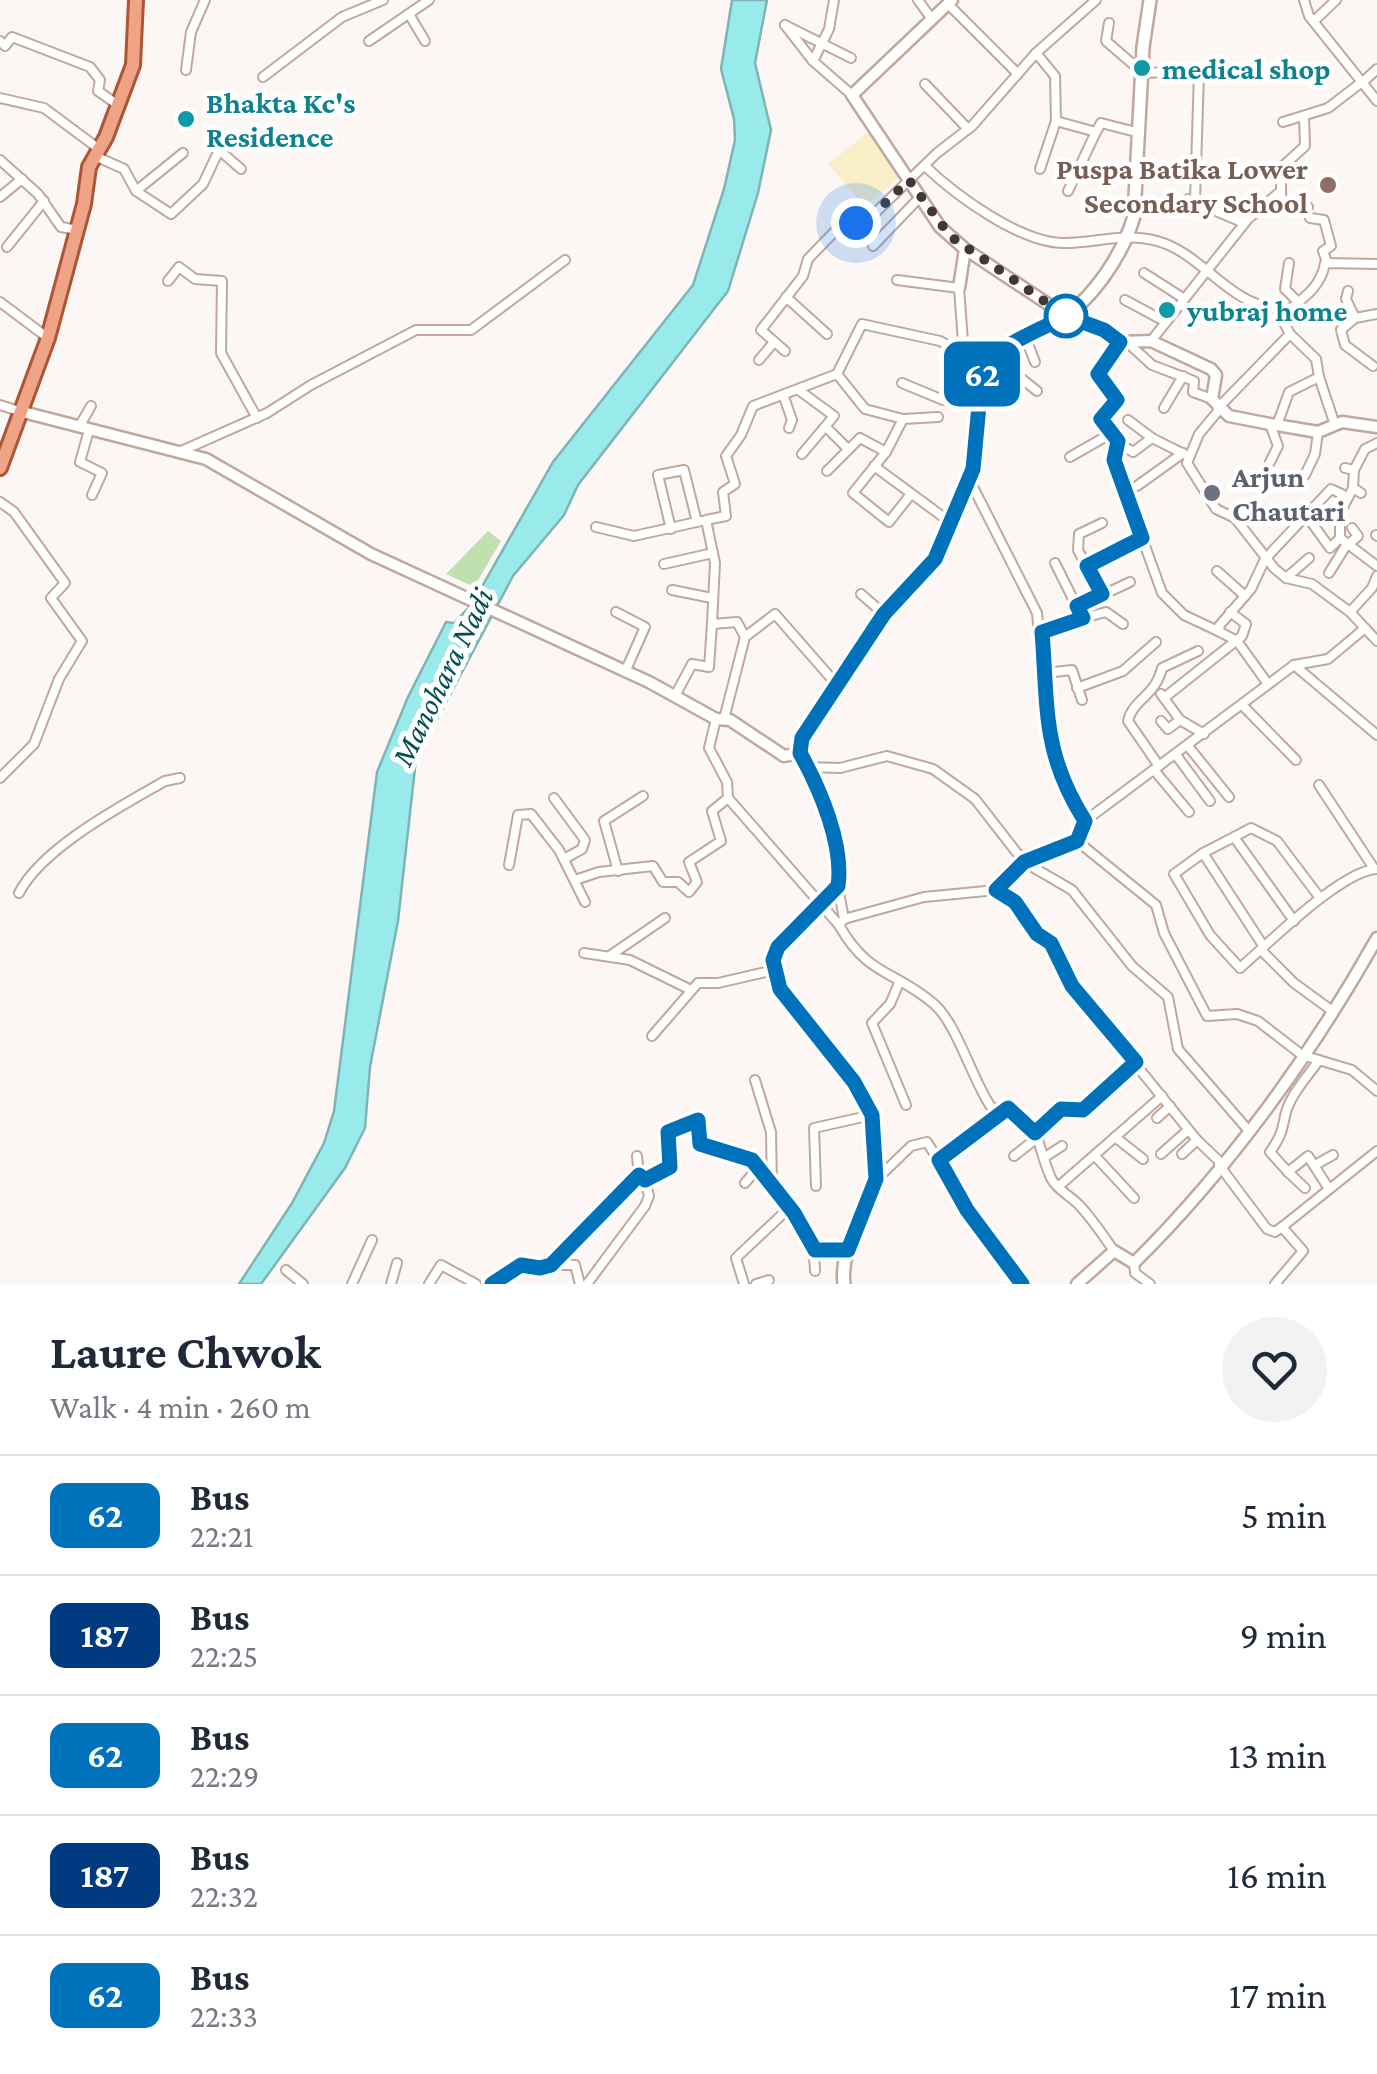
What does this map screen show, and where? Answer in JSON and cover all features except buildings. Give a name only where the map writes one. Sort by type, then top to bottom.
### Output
[{"type":"main road","points":[[0,468],[48,338],[78,230],[85,180],[133,65],[136,0]]},
{"type":"main road","points":[[844,1284],[848,1250],[876,1179],[872,1115],[854,1082],[784,996],[774,970],[778,947],[838,886],[837,849],[800,753],[802,738],[884,614],[935,559],[970,481],[983,368],[992,355],[1066,316],[1107,270],[1128,237],[1150,0]]},
{"type":"street","points":[[186,70],[191,32],[205,0]]},
{"type":"street","points":[[263,77],[342,17],[383,0]]},
{"type":"street","points":[[369,41],[429,0]]},
{"type":"street","points":[[813,61],[823,43],[834,0]]},
{"type":"street","points":[[918,0],[931,18]]},
{"type":"street","points":[[785,352],[761,330],[803,276],[808,260],[842,224],[862,223],[968,129],[1036,53],[1096,0]]},
{"type":"street","points":[[1304,0],[1314,22],[1377,101]]},
{"type":"street","points":[[1314,22],[1336,0]]},
{"type":"street","points":[[852,95],[950,2],[1018,74]]},
{"type":"street","points":[[409,14],[425,41]]},
{"type":"street","points":[[1109,24],[1106,41],[1143,73],[1220,70]]},
{"type":"street","points":[[851,58],[785,25],[813,61],[852,95],[940,226],[965,249],[1066,316],[1127,341],[1152,365],[1194,381],[1193,392],[1229,416],[1318,432],[1348,422],[1377,427]]},
{"type":"street","points":[[0,41],[5,46],[12,37],[90,67],[100,80],[95,88],[118,105]]},
{"type":"street","points":[[1036,53],[1056,76],[1056,121],[1040,169]]},
{"type":"street","points":[[1283,122],[1328,108],[1377,69]]},
{"type":"street","points":[[1200,72],[1192,200],[1244,224]]},
{"type":"street","points":[[926,84],[968,129]]},
{"type":"street","points":[[0,98],[44,108],[124,169],[136,192],[171,214],[203,184],[219,150],[241,169]]},
{"type":"street","points":[[1304,118],[1305,146],[1281,168],[1281,191],[1282,209],[1308,206]]},
{"type":"street","points":[[1056,121],[1096,132]]},
{"type":"street","points":[[1068,191],[1101,123],[1140,133]]},
{"type":"street","points":[[136,192],[183,153]]},
{"type":"street","points":[[0,160],[44,201],[61,227],[78,230]]},
{"type":"street","points":[[925,166],[955,195],[1047,241],[1128,237],[1158,241],[1251,303],[1276,308],[1290,334],[1316,359],[1334,425]]},
{"type":"street","points":[[0,198],[22,180]]},
{"type":"street","points":[[1152,341],[1244,224],[1281,191]]},
{"type":"street","points":[[873,246],[921,196]]},
{"type":"street","points":[[7,246],[44,201]]},
{"type":"street","points":[[1310,218],[1324,220],[1332,246],[1313,258]]},
{"type":"street","points":[[964,355],[959,288],[965,249]]},
{"type":"street","points":[[1281,316],[1324,277],[1327,262],[1323,251]]},
{"type":"street","points":[[179,452],[257,418],[416,330],[471,330],[566,260]]},
{"type":"street","points":[[1327,262],[1367,268],[1377,264]]},
{"type":"street","points":[[1289,263],[1285,289],[1298,302]]},
{"type":"street","points":[[168,280],[179,267],[195,278],[222,281],[221,353],[257,418]]},
{"type":"street","points":[[1144,274],[1182,298]]},
{"type":"street","points":[[897,280],[959,288]]},
{"type":"street","points":[[1348,291],[1346,300],[1355,318]]},
{"type":"street","points":[[1233,306],[1240,296]]},
{"type":"street","points":[[786,297],[827,334]]},
{"type":"street","points":[[1125,300],[1166,322]]},
{"type":"street","points":[[0,302],[48,338]]},
{"type":"street","points":[[1373,366],[1341,336],[1341,330],[1355,318],[1377,314]]},
{"type":"street","points":[[596,527],[634,536],[726,516],[722,492],[735,484],[726,456],[741,435],[747,412],[753,406],[800,392],[814,380],[837,374],[862,324],[940,341],[983,368]]},
{"type":"street","points":[[1138,486],[1186,454],[1217,406],[1290,334]]},
{"type":"street","points":[[1026,339],[1034,362]]},
{"type":"street","points":[[1152,438],[1133,452],[1110,434],[1101,419],[1117,400],[1098,374],[1127,341],[1152,341],[1211,368],[1216,375],[1217,406]]},
{"type":"street","points":[[759,360],[774,342]]},
{"type":"street","points":[[992,355],[1037,391]]},
{"type":"street","points":[[837,374],[865,409],[903,419],[938,417]]},
{"type":"street","points":[[1164,408],[1183,376]]},
{"type":"street","points":[[1270,462],[1278,446],[1274,424],[1290,392],[1319,377]]},
{"type":"street","points":[[902,383],[943,400]]},
{"type":"street","points":[[800,392],[832,414],[827,428],[802,454]]},
{"type":"street","points":[[784,396],[792,420],[790,428]]},
{"type":"street","points":[[0,405],[215,463],[330,532],[675,696],[784,756],[800,753]]},
{"type":"street","points":[[91,406],[80,462],[102,473],[92,495]]},
{"type":"street","points":[[903,419],[886,452],[853,492],[884,520],[893,519],[911,494]]},
{"type":"street","points":[[1128,420],[1152,438],[1186,454]]},
{"type":"street","points":[[827,428],[848,449]]},
{"type":"street","points":[[1305,475],[1315,454],[1318,432]]},
{"type":"street","points":[[1070,458],[1110,434]]},
{"type":"street","points":[[827,471],[864,438],[886,452]]},
{"type":"street","points":[[1118,441],[1114,460],[1162,593],[1184,615],[1238,640],[1268,684]]},
{"type":"street","points":[[1377,443],[1365,450],[1350,469],[1354,493],[1337,528],[1362,559],[1377,566]]},
{"type":"street","points":[[1186,454],[1187,463],[1208,497],[1220,512],[1235,518],[1265,559],[1286,578],[1312,584],[1350,612],[1377,642]]},
{"type":"street","points":[[874,466],[950,522]]},
{"type":"street","points":[[671,529],[658,475],[680,469],[713,553],[712,624],[709,667],[692,664],[675,696]]},
{"type":"street","points":[[970,481],[1032,601],[1042,632],[1049,738],[1057,768],[1085,821]]},
{"type":"street","points":[[1220,632],[1265,559],[1304,512],[1330,489],[1354,493]]},
{"type":"street","points":[[0,502],[14,512],[65,583],[51,598],[82,641],[58,679],[34,744],[0,778]]},
{"type":"street","points":[[1304,512],[1330,548],[1358,536],[1352,528]]},
{"type":"street","points":[[1102,522],[1079,534],[1078,550],[1102,594]]},
{"type":"street","points":[[1087,566],[1142,538]]},
{"type":"street","points":[[1329,573],[1338,566],[1345,542]]},
{"type":"street","points":[[664,564],[713,553]]},
{"type":"street","points":[[1286,578],[1309,558]]},
{"type":"street","points":[[1055,563],[1083,618]]},
{"type":"street","points":[[1217,572],[1245,596]]},
{"type":"street","points":[[1350,612],[1372,588],[1377,576]]},
{"type":"street","points":[[1077,606],[1130,582]]},
{"type":"street","points":[[672,590],[712,598]]},
{"type":"street","points":[[861,594],[884,614]]},
{"type":"street","points":[[616,612],[645,627],[625,672]]},
{"type":"street","points":[[1042,632],[1106,612],[1123,624]]},
{"type":"street","points":[[1164,698],[1238,640],[1246,624],[1230,612]]},
{"type":"street","points":[[838,686],[775,614],[745,637],[709,748],[727,782],[728,798],[841,922],[865,962],[934,1004],[991,1107],[1018,1113],[1037,1135],[1052,1178],[1114,1250],[1134,1264]]},
{"type":"street","points":[[712,624],[737,622],[745,637]]},
{"type":"street","points":[[996,890],[1024,862],[1077,841],[1085,821],[1294,665],[1328,659],[1364,629]]},
{"type":"street","points":[[1077,688],[1123,671],[1156,642]]},
{"type":"street","points":[[1189,812],[1128,720],[1130,711],[1156,688],[1162,668],[1198,651]]},
{"type":"street","points":[[1294,665],[1377,735]]},
{"type":"street","points":[[1045,673],[1072,670],[1082,700]]},
{"type":"street","points":[[1156,688],[1180,720],[1204,734]]},
{"type":"street","points":[[1242,705],[1296,760]]},
{"type":"street","points":[[1162,721],[1168,730],[1180,720]]},
{"type":"street","points":[[1188,746],[1228,797]]},
{"type":"street","points":[[1176,755],[1210,801]]},
{"type":"street","points":[[808,766],[840,768],[887,756],[933,768],[975,799],[1024,862],[1072,890],[1132,966],[1168,996],[1178,1049],[1248,1131]]},
{"type":"street","points":[[0,759],[10,769]]},
{"type":"street","points":[[20,893],[26,879],[74,839],[165,781],[180,778]]},
{"type":"street","points":[[1319,785],[1375,868],[1320,898],[1240,968],[1233,964],[1175,881],[1178,870],[1251,828],[1277,841],[1320,898]]},
{"type":"street","points":[[618,872],[604,821],[644,796]]},
{"type":"street","points":[[554,798],[585,840],[582,849],[564,859]]},
{"type":"street","points":[[575,880],[599,872],[653,866],[663,882],[678,882],[685,892],[693,889],[697,882],[689,862],[721,841],[712,810],[728,798]]},
{"type":"street","points":[[509,866],[514,822],[524,813],[531,814],[564,859],[585,902]]},
{"type":"street","points":[[1234,836],[1294,921]]},
{"type":"street","points":[[1077,841],[1156,906],[1164,933],[1207,1016],[1237,1014],[1258,1022],[1302,1054],[1352,1070],[1377,1091]]},
{"type":"street","points":[[1203,853],[1263,948],[1294,984],[1331,1010]]},
{"type":"street","points":[[838,886],[841,922]]},
{"type":"street","points":[[841,922],[924,896],[996,890],[1015,902],[1037,934],[1051,943],[1072,986],[1220,1164],[1267,1229],[1275,1232],[1377,1151]]},
{"type":"street","points":[[611,955],[665,918]]},
{"type":"street","points":[[1150,1284],[1135,1273],[1134,1264],[1248,1131],[1377,938]]},
{"type":"street","points":[[584,953],[611,955],[689,990]]},
{"type":"street","points":[[652,1036],[698,983],[718,983],[774,970]]},
{"type":"street","points":[[899,983],[890,1004],[872,1023],[906,1105]]},
{"type":"street","points":[[1305,1188],[1270,1152],[1286,1129],[1285,1116],[1295,1096],[1319,1060]]},
{"type":"street","points":[[1014,1156],[1061,1109],[1076,1113],[1098,1102],[1136,1062]]},
{"type":"street","points":[[755,1080],[770,1132],[772,1188]]},
{"type":"street","points":[[1059,1186],[1162,1096]]},
{"type":"street","points":[[1157,1118],[1170,1106]]},
{"type":"street","points":[[939,1160],[1004,1110]]},
{"type":"street","points":[[816,1186],[814,1128],[872,1115]]},
{"type":"street","points":[[551,1265],[642,1178],[672,1164],[668,1132],[698,1120],[700,1144],[752,1160],[756,1170],[790,1208],[815,1250],[815,1271]]},
{"type":"street","points":[[1161,1154],[1188,1130]]},
{"type":"street","points":[[1115,1137],[1143,1159]]},
{"type":"street","points":[[1182,1154],[1197,1140]]},
{"type":"street","points":[[876,1179],[921,1142],[927,1142],[967,1210],[1022,1284]]},
{"type":"street","points":[[1045,1158],[1059,1152]]},
{"type":"street","points":[[1314,1165],[1333,1155]]},
{"type":"street","points":[[492,1284],[521,1265],[551,1265],[575,1266],[583,1284],[645,1206],[648,1196],[637,1156]]},
{"type":"street","points":[[1095,1156],[1132,1196],[1122,1202]]},
{"type":"street","points":[[1288,1172],[1308,1156],[1329,1190]]},
{"type":"street","points":[[744,1182],[756,1170]]},
{"type":"street","points":[[744,1284],[736,1258],[790,1208]]},
{"type":"street","points":[[1275,1284],[1303,1256],[1282,1227]]},
{"type":"street","points":[[352,1284],[372,1240]]},
{"type":"street","points":[[815,1250],[848,1250]]},
{"type":"street","points":[[1077,1284],[1114,1250]]},
{"type":"street","points":[[391,1284],[397,1263]]},
{"type":"street","points":[[428,1284],[441,1265],[476,1284]]},
{"type":"street","points":[[286,1270],[303,1284]]},
{"type":"street","points":[[756,1284],[770,1280]]},
{"type":"green space","points":[[488,531],[501,541],[474,587],[446,574]]},
{"type":"sand","points":[[871,130],[901,176],[865,206],[828,164]]},
{"type":"water","name":"Manohara Nadi","points":[[732,0],[767,0],[755,63],[771,130],[758,193],[728,291],[578,485],[564,515],[513,576],[416,759],[398,921],[370,1067],[365,1128],[345,1168],[261,1284],[239,1284],[292,1203],[324,1143],[334,1111],[377,772],[408,697],[446,622],[454,623],[472,604],[553,462],[693,285],[724,189],[735,140],[734,119],[721,69]]},
{"type":"bus line","name":"62","points":[[492,1284],[521,1265],[551,1265],[639,1175],[645,1180],[670,1167],[668,1132],[698,1120],[700,1144],[752,1160],[756,1170],[794,1213],[815,1250],[848,1250],[869,1205],[876,1179],[872,1115],[854,1082],[784,996],[774,976],[774,952],[838,886],[840,873],[837,849],[800,753],[802,738],[884,614],[935,559],[970,481],[982,374],[987,361],[1004,347],[1066,316],[1104,330],[1120,342],[1098,374],[1102,385],[1117,400],[1101,419],[1118,441],[1114,460],[1142,538],[1087,566],[1102,594],[1077,606],[1083,618],[1042,632],[1049,738],[1061,782],[1085,821],[1077,841],[1024,862],[996,890],[1015,902],[1037,934],[1051,943],[1072,986],[1136,1062],[1083,1110],[1076,1113],[1061,1109],[1035,1133],[1018,1113],[1008,1108],[939,1160],[967,1210],[1022,1284]]},
{"type":"place","name":"medical shop","points":[[1142,68]]},
{"type":"place","name":"Bhakta Kc's Residence","points":[[186,119]]},
{"type":"place","name":"Puspa Batika Lower Secondary School","points":[[1328,185]]},
{"type":"place","name":"yubraj home","points":[[1167,310]]},
{"type":"place","name":"Arjun Chautari","points":[[1212,493]]},
{"type":"route","points":[[856,223],[873,215],[909,180],[940,226],[965,249],[1066,316]]}]
